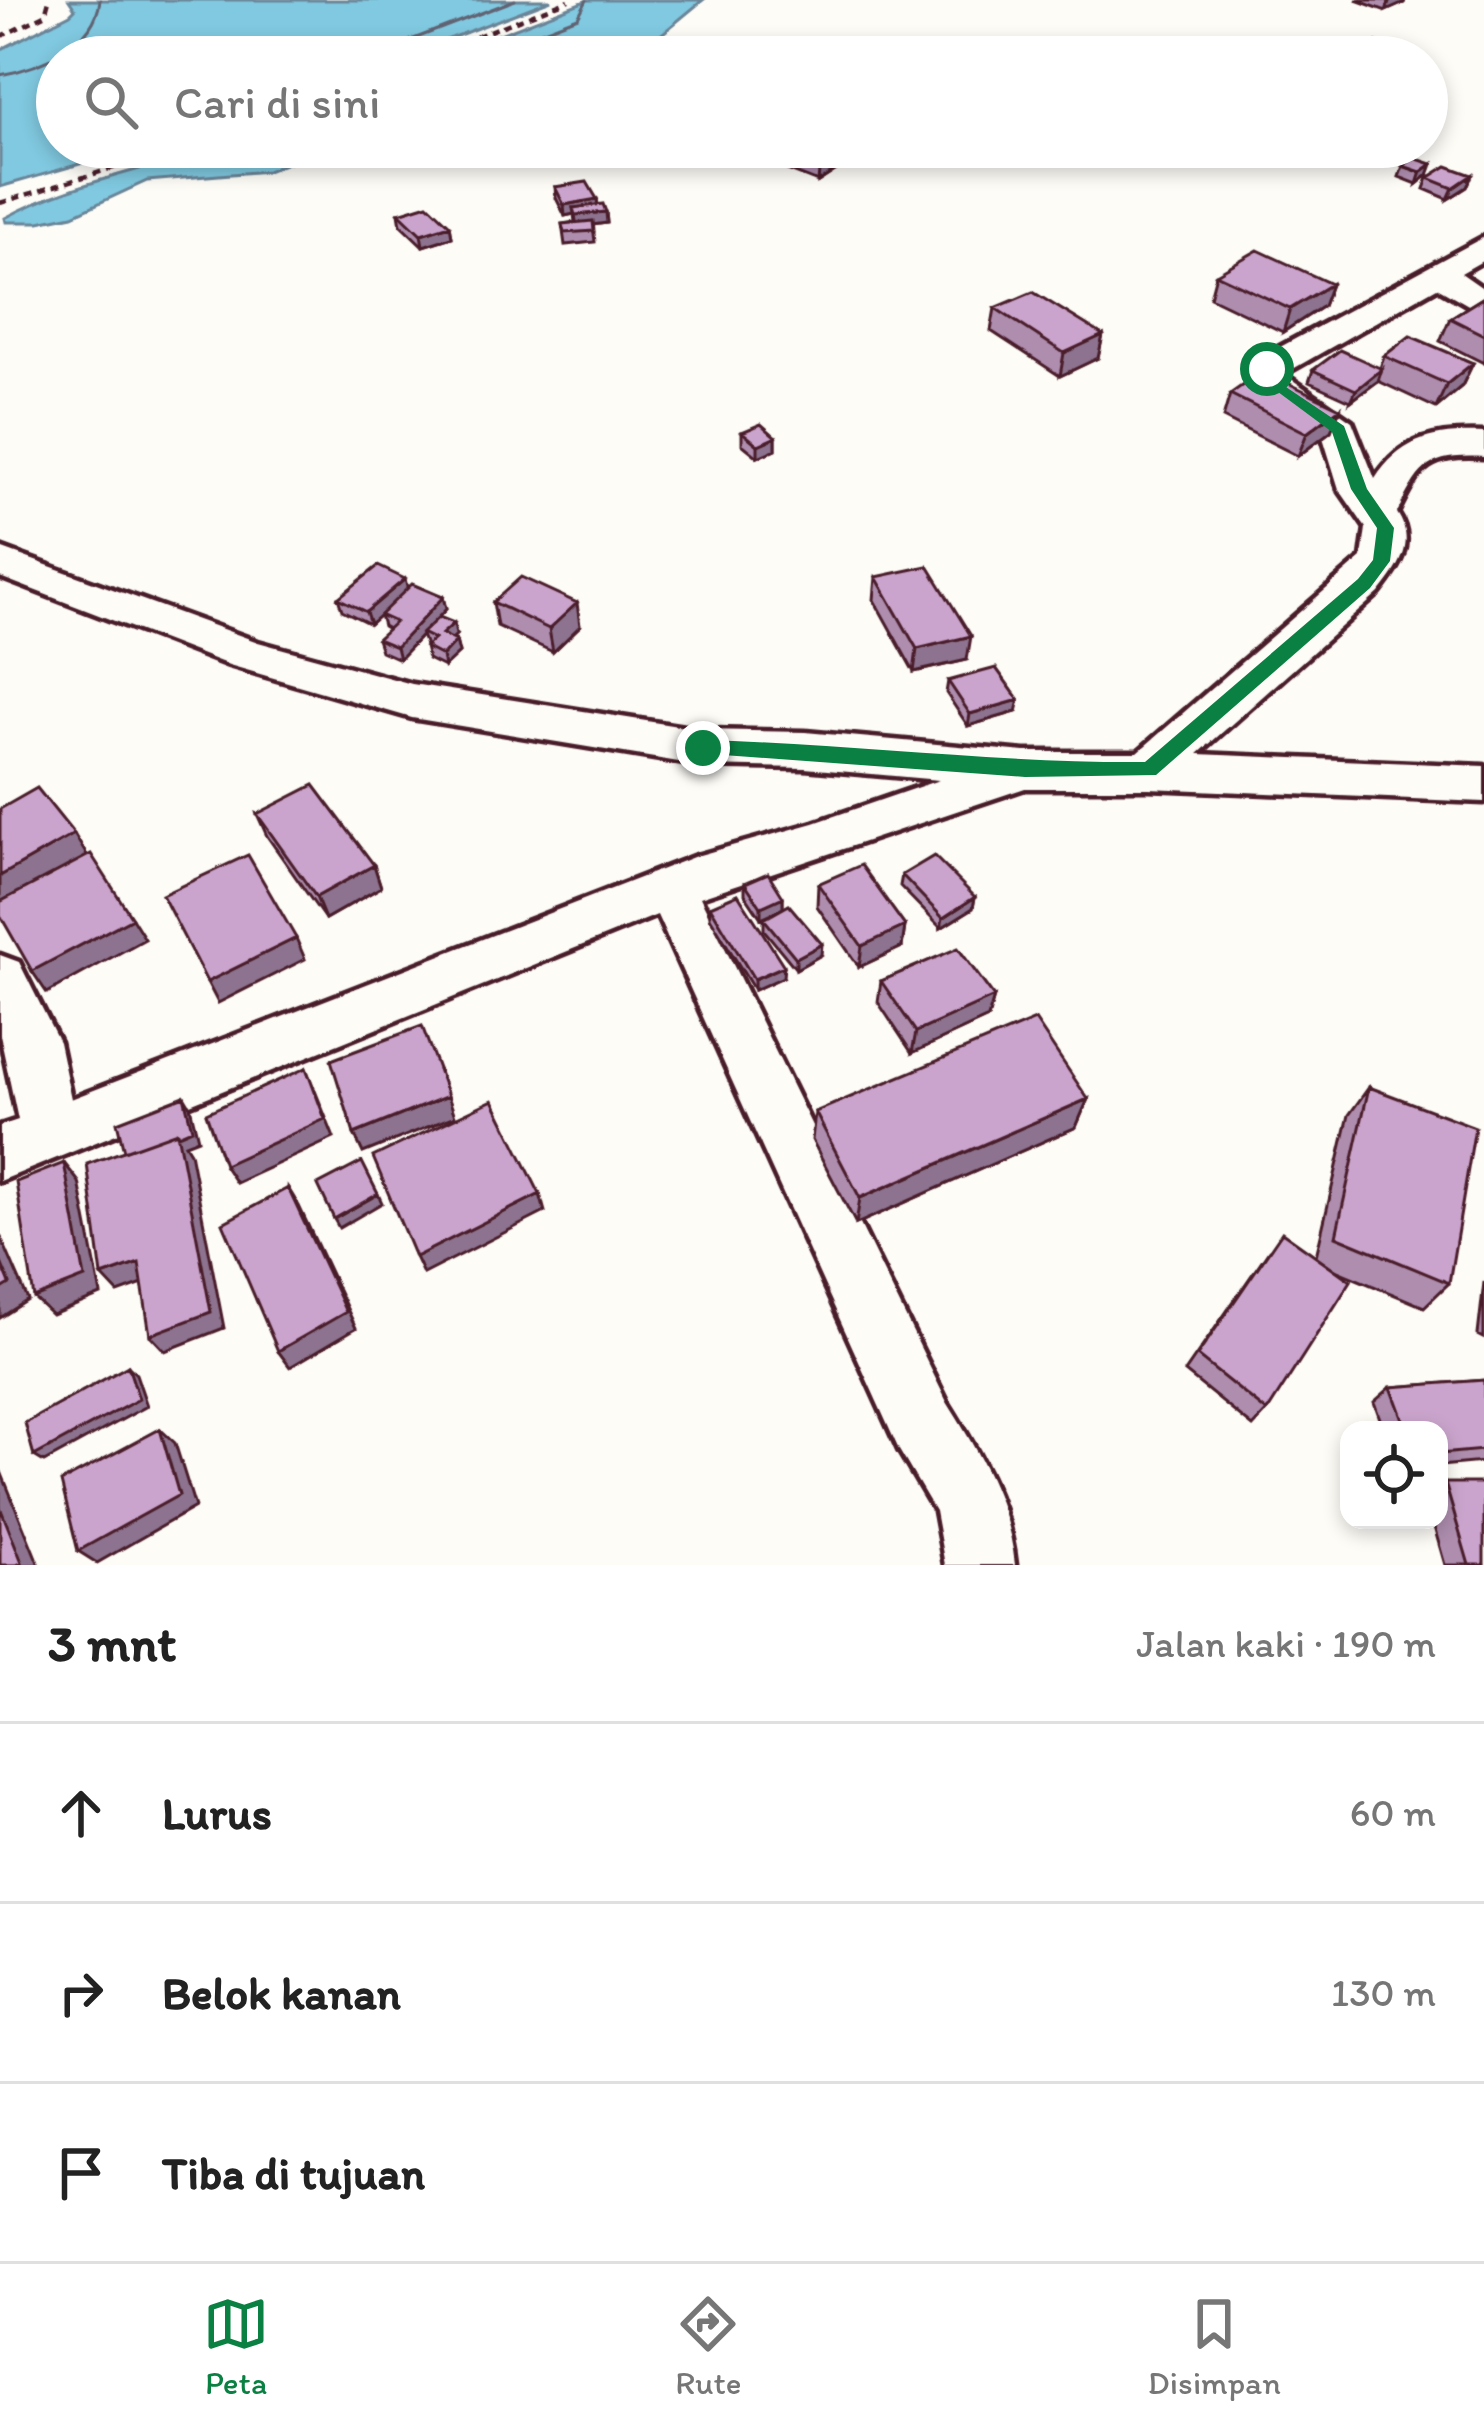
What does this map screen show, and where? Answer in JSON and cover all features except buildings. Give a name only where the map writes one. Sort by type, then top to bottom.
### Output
[{"type":"street","points":[[1149,770],[1364,584],[1382,561],[1386,528],[1359,489],[1339,429],[1272,384],[1265,377],[1267,369],[1484,247]]},
{"type":"street","points":[[1437,272],[1484,304]]},
{"type":"street","points":[[1376,514],[1394,478],[1423,447],[1442,441],[1484,446]]},
{"type":"street","points":[[0,562],[245,654],[412,701],[703,748],[805,750],[1025,770],[1149,770],[1484,784]]},
{"type":"street","points":[[0,978],[32,1042],[25,1145],[670,887],[1025,770]]},
{"type":"street","points":[[670,887],[923,1426],[971,1511],[979,1529],[980,1565]]},
{"type":"path","points":[[0,37],[44,15],[49,0]]},
{"type":"path","points":[[477,36],[569,0]]},
{"type":"path","points":[[0,203],[113,168]]},
{"type":"water","points":[[69,0],[551,0],[457,36],[36,36],[36,168],[66,168],[0,187],[0,50],[75,9]]},
{"type":"water","points":[[588,0],[703,0],[659,36],[495,36]]},
{"type":"water","points":[[140,168],[274,168],[147,181],[73,215],[6,222],[5,218],[29,206]]},
{"type":"route","points":[[703,748],[805,750],[1025,770],[1149,770],[1364,584],[1382,561],[1386,528],[1359,489],[1339,429],[1272,384],[1265,377],[1267,369]]}]
